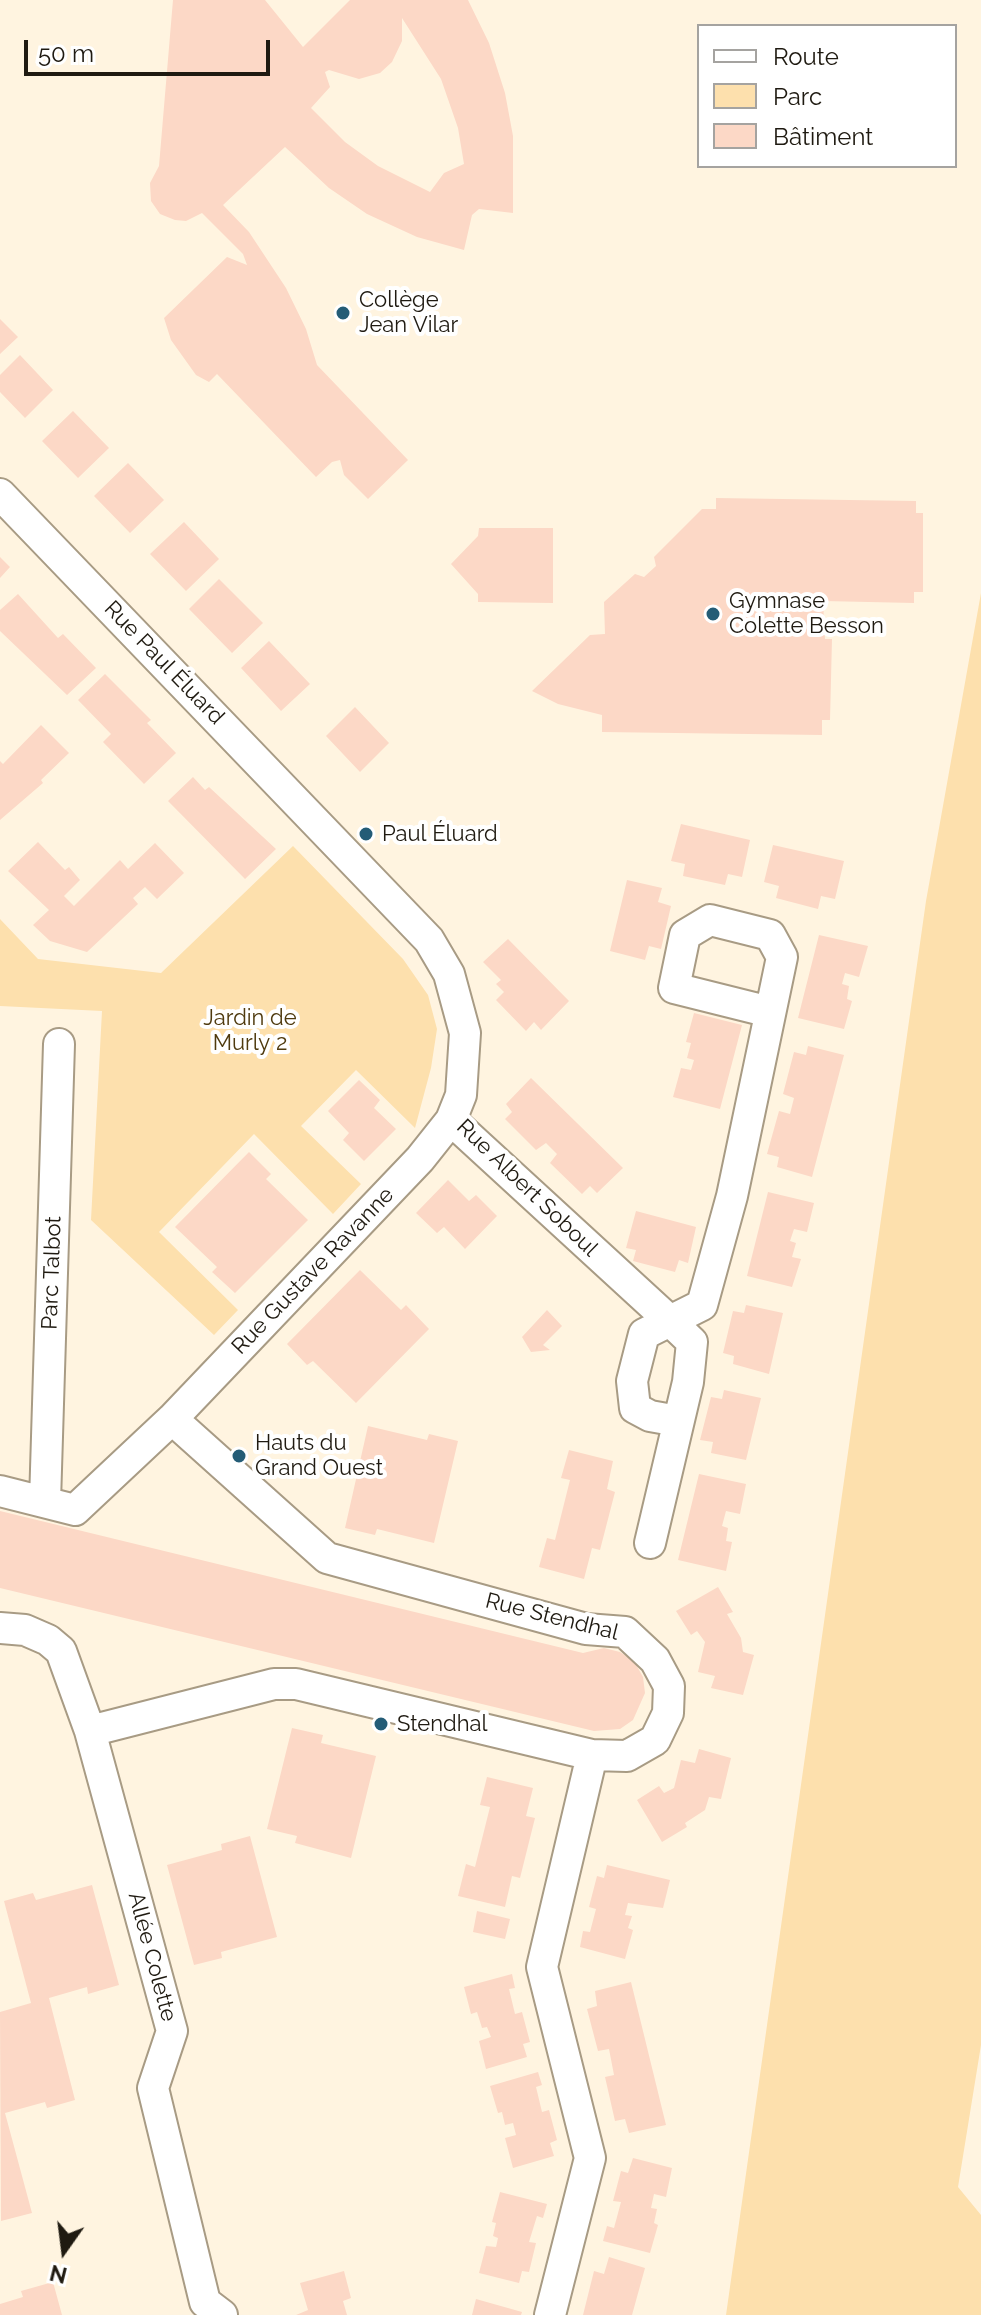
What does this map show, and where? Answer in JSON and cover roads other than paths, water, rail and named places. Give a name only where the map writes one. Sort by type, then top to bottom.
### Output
[{"type":"street","name":"Rue Paul Éluard","points":[[0,494],[328,833]]},
{"type":"street","name":"Rue Albert Soboul","points":[[328,833],[429,940],[449,974],[465,1033],[461,1095],[451,1120],[692,1342],[688,1382],[650,1543]]},
{"type":"street","points":[[678,1421],[650,1416],[635,1408],[632,1381],[644,1334],[702,1305],[732,1196],[770,1012]]},
{"type":"street","name":"Parc Talbot","points":[[45,1502],[59,1044]]},
{"type":"street","name":"Rue Gustave Ravanne","points":[[172,1419],[420,1159],[451,1120]]},
{"type":"street","points":[[0,1491],[75,1510],[172,1419]]},
{"type":"street","name":"Rue Stendhal","points":[[90,1731],[274,1684],[296,1684],[592,1755],[627,1756],[655,1740],[668,1713],[669,1686],[655,1660],[625,1632],[586,1629],[327,1558],[172,1419]]},
{"type":"street","points":[[0,1628],[25,1630],[48,1640],[61,1651],[70,1666],[90,1731]]},
{"type":"street","name":"Allée Colette","points":[[90,1731],[172,2031],[153,2088],[205,2302],[222,2315]]},
{"type":"street","points":[[550,2315],[590,2158],[542,1967],[592,1755]]},
{"type":"place","name":"Collège Jean Vilar","points":[[343,313]]},
{"type":"place","name":"Gymnase Colette Besson","points":[[713,614]]},
{"type":"place","name":"Paul Éluard","points":[[366,834]]},
{"type":"place","name":"Hauts du Grand Ouest","points":[[239,1456]]},
{"type":"place","name":"Stendhal","points":[[381,1724]]},
{"type":"park label","name":"Jardin de Murly 2","points":[[250,1030]]}]
